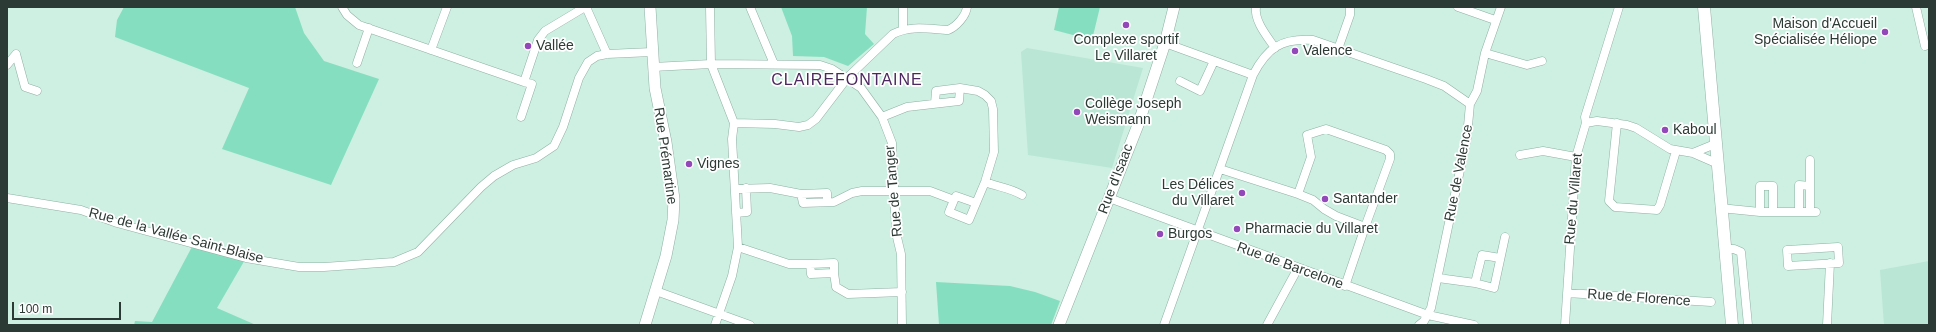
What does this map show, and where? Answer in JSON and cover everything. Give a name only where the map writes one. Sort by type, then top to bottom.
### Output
[{"type":"main road","points":[[1704,7],[1716,163],[1732,325]]},
{"type":"street","points":[[342,7],[347,15],[359,25],[532,84],[520,117]]},
{"type":"street","points":[[431,50],[447,7]]},
{"type":"street","points":[[524,82],[538,40],[545,31],[585,7],[607,54]]},
{"type":"street","name":"Rue Prémartine","points":[[645,325],[667,249],[673,220],[674,198],[666,142],[654,88],[650,7]]},
{"type":"street","points":[[710,7],[711,64],[734,123],[732,139],[738,248],[736,262],[715,325]]},
{"type":"street","points":[[750,7],[774,64]]},
{"type":"street","points":[[903,7],[903,30]]},
{"type":"street","points":[[734,123],[775,124],[800,127],[808,125],[816,120],[848,77],[883,43],[903,30],[913,28],[948,30],[953,28],[964,15],[968,7]]},
{"type":"street","name":"Rue d'Isaac","points":[[1059,325],[1138,125],[1165,43],[1174,7]]},
{"type":"street","points":[[1256,7],[1255,12],[1259,22],[1275,48]]},
{"type":"street","points":[[1338,49],[1350,15],[1350,7]]},
{"type":"street","points":[[1458,7],[1495,20]]},
{"type":"street","points":[[1470,104],[1477,90],[1485,53],[1495,20],[1501,7]]},
{"type":"street","name":"Rue du Villaret","points":[[1565,325],[1576,158],[1586,123],[1585,117],[1619,7]]},
{"type":"street","points":[[1916,7],[1925,46]]},
{"type":"street","points":[[357,63],[369,28]]},
{"type":"street","name":"Rue de Valence","points":[[1164,325],[1253,75],[1262,59],[1275,48],[1286,42],[1300,39],[1313,40],[1438,84],[1470,104],[1467,137],[1438,278],[1428,315]]},
{"type":"street","points":[[1165,43],[1253,75]]},
{"type":"street","name":"Rue de la Vallée Saint-Blaise","points":[[7,198],[81,210],[117,223],[246,258],[299,267],[324,267],[394,262],[418,252],[481,187],[494,176],[513,165],[536,158],[554,146],[563,127],[584,67],[597,56],[607,54],[652,52]]},
{"type":"street","points":[[1485,53],[1527,65],[1542,61]]},
{"type":"street","points":[[7,65],[16,54],[25,87],[37,91]]},
{"type":"street","points":[[1180,82],[1200,90],[1214,61]]},
{"type":"street","name":"Rue de Tanger","points":[[653,67],[711,64],[820,65],[848,77],[861,88],[882,117],[892,143],[896,233],[901,254],[902,325]]},
{"type":"street","points":[[935,103],[936,91],[960,88],[978,91],[991,101],[993,109],[994,152],[985,182],[969,220],[949,212],[956,196],[976,203]]},
{"type":"street","points":[[882,117],[908,107],[959,101],[960,88]]},
{"type":"street","points":[[1586,123],[1597,121],[1617,123],[1636,128],[1676,151],[1693,153],[1716,163]]},
{"type":"street","points":[[1617,123],[1609,201],[1615,207],[1657,210],[1660,205],[1676,151]]},
{"type":"street","points":[[1298,194],[1311,157],[1308,135],[1326,129],[1386,150],[1390,154],[1390,159],[1345,286]]},
{"type":"street","points":[[1693,153],[1715,144]]},
{"type":"street","points":[[1520,155],[1543,151],[1576,158]]},
{"type":"street","points":[[1720,208],[1760,212],[1813,212],[1810,186],[1810,160]]},
{"type":"street","points":[[1220,169],[1298,194],[1313,200],[1336,216],[1365,227]]},
{"type":"street","points":[[985,182],[999,187],[1010,188],[1022,195]]},
{"type":"street","points":[[1799,212],[1800,185],[1810,186]]},
{"type":"street","points":[[1760,212],[1760,186],[1773,186],[1773,212]]},
{"type":"street","points":[[736,213],[747,212],[746,188]]},
{"type":"street","points":[[735,189],[770,188],[801,194],[803,203],[834,202],[852,193],[862,191],[894,190],[930,191],[954,200]]},
{"type":"street","name":"Rue de Barcelone","points":[[1109,198],[1345,286],[1428,315],[1474,325]]},
{"type":"street","points":[[1438,278],[1476,283],[1494,288],[1505,237]]},
{"type":"street","points":[[1838,247],[1839,263],[1830,263],[1788,266],[1787,250],[1838,247]]},
{"type":"street","points":[[738,248],[789,264],[810,264],[811,274],[834,273],[836,287],[848,294],[902,292]]},
{"type":"street","points":[[1725,250],[1734,249],[1741,252],[1748,325]]},
{"type":"street","points":[[1476,283],[1482,255],[1500,258]]},
{"type":"street","points":[[1827,325],[1830,263]]},
{"type":"street","points":[[1267,325],[1298,268]]},
{"type":"street","points":[[656,291],[750,325]]},
{"type":"street","name":"Rue de Florence","points":[[1568,293],[1711,302]]},
{"type":"street","points":[[1419,325],[1428,315]]},
{"type":"shaded area","name":"Collège Joseph Weismann","points":[[1027,48],[1143,68],[1112,168],[1028,155],[1021,52]]},
{"type":"shaded area","points":[[1929,261],[1929,325],[1884,325],[1880,270]]},
{"type":"green space","points":[[124,7],[295,7],[304,33],[324,61],[379,79],[331,185],[222,149],[249,88],[115,37],[117,20]]},
{"type":"green space","points":[[781,7],[867,7],[865,34],[874,44],[848,66],[824,57],[793,56],[792,36]]},
{"type":"green space","points":[[1059,7],[1100,7],[1092,40],[1054,30]]},
{"type":"green space","points":[[194,243],[246,258],[217,308],[256,325],[134,325],[135,321],[152,322]]},
{"type":"green space","points":[[936,282],[1010,286],[1035,292],[1060,301],[1051,325],[939,325]]},
{"type":"place","name":"Complexe sportif Le Villaret","points":[[1126,25]]},
{"type":"place","name":"Maison d'Accueil Spécialisée Héliope","points":[[1885,32]]},
{"type":"place","name":"Vallée","points":[[528,46]]},
{"type":"place","name":"Valence","points":[[1295,51]]},
{"type":"place","name":"Collège Joseph Weismann","points":[[1077,112]]},
{"type":"place","name":"Kaboul","points":[[1665,130]]},
{"type":"place","name":"Vignes","points":[[689,164]]},
{"type":"place","name":"Les Délices du Villaret","points":[[1242,193]]},
{"type":"place","name":"Santander","points":[[1325,199]]},
{"type":"place","name":"Pharmacie du Villaret","points":[[1237,229]]},
{"type":"place","name":"Burgos","points":[[1160,234]]},
{"type":"district","name":"CLAIREFONTAINE","points":[[847,81]]}]
